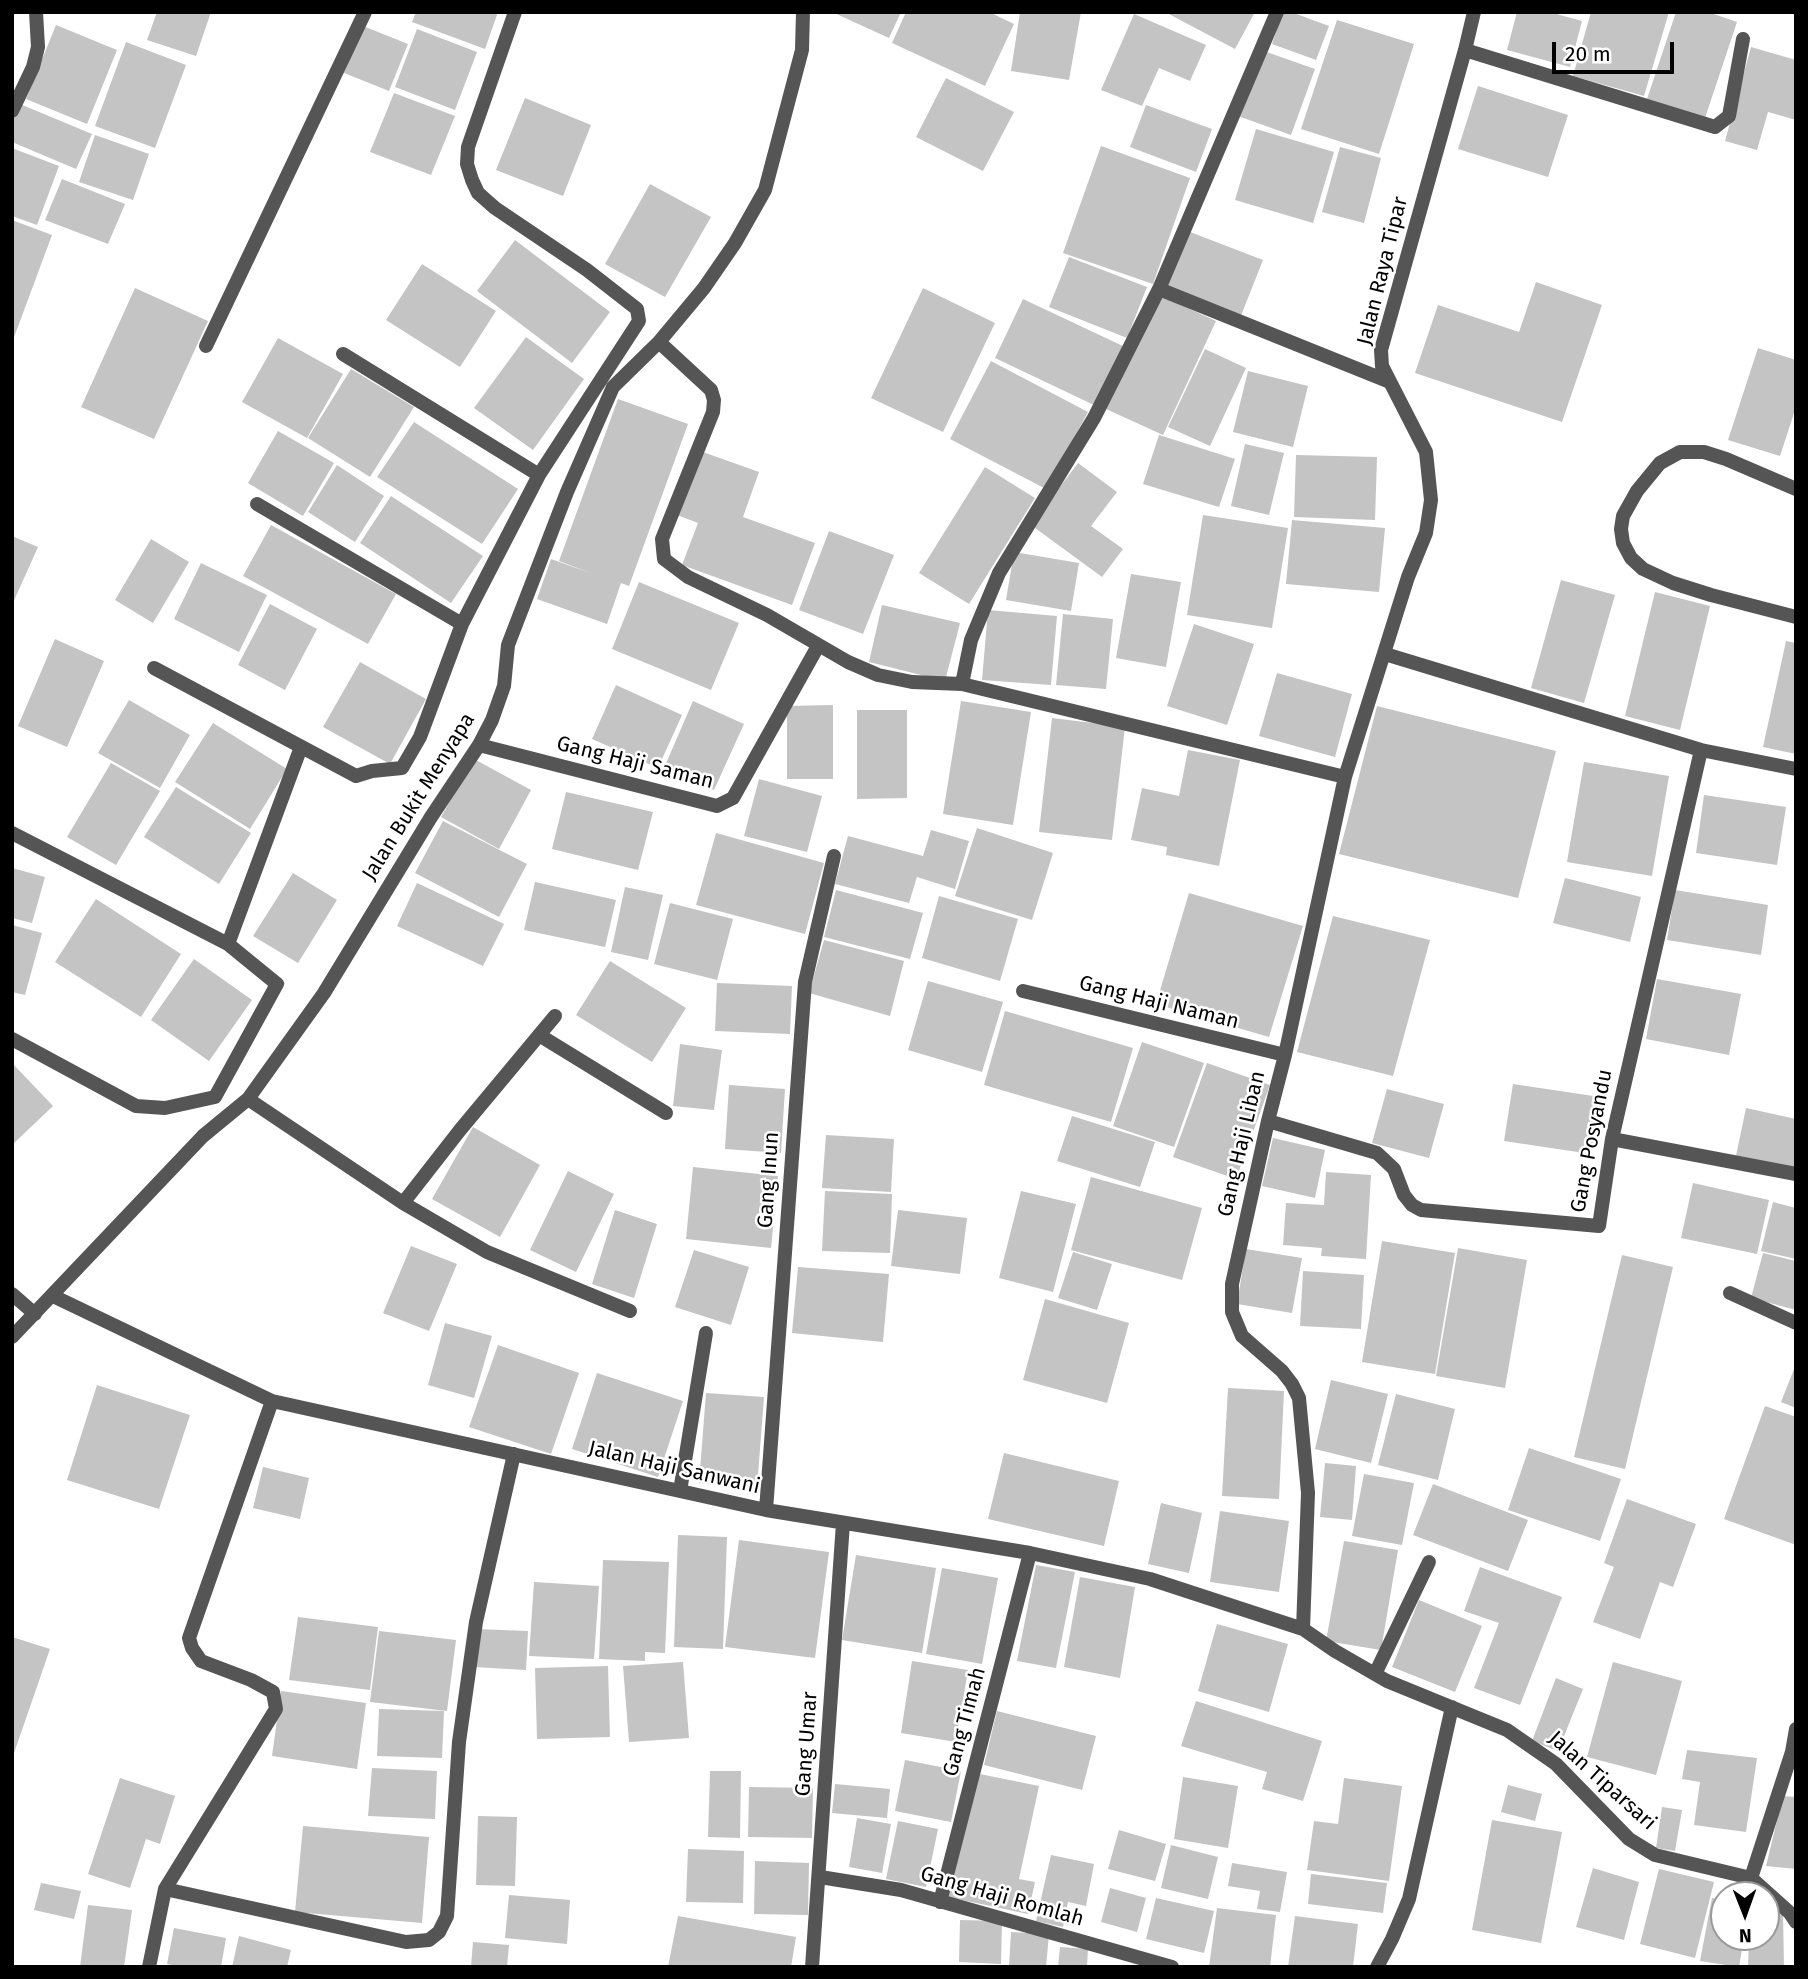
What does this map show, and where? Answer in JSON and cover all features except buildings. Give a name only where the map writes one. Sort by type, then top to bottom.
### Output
[{"type":"street","points":[[12,111],[33,66],[38,47],[36,12]]},
{"type":"street","points":[[206,346],[365,12]]},
{"type":"street","points":[[154,668],[356,776],[372,771],[402,768],[420,737],[461,624],[539,475],[639,321],[637,309],[587,270],[495,208],[478,194],[472,180],[467,164],[468,146],[515,12]]},
{"type":"street","name":"Jalan Bukit Menyapa","points":[[12,1337],[203,1136],[248,1099],[324,992],[430,817],[479,745],[492,720],[504,685],[508,645],[567,492],[613,387],[659,342],[704,288],[735,243],[765,190],[802,50],[803,12]]},
{"type":"street","points":[[962,684],[971,640],[999,573],[1094,418],[1159,289],[1277,12]]},
{"type":"street","name":"Jalan Raya Tipar","points":[[1385,654],[1408,577],[1426,533],[1431,500],[1426,452],[1382,366],[1381,349],[1474,12]]},
{"type":"street","points":[[1465,50],[1715,127],[1728,116],[1743,39]]},
{"type":"street","points":[[1159,289],[1390,382]]},
{"type":"street","points":[[659,342],[711,390],[714,400],[713,412],[662,539],[664,559],[688,577],[767,615],[818,646],[878,675],[912,682],[962,684],[1345,777]]},
{"type":"street","points":[[343,354],[539,475]]},
{"type":"street","points":[[1796,489],[1726,459],[1704,452],[1680,452],[1660,463],[1637,491],[1623,516],[1621,529],[1623,543],[1631,558],[1643,569],[1673,583],[1711,595],[1796,617]]},
{"type":"street","points":[[257,504],[461,624]]},
{"type":"street","name":"Gang Haji Saman","points":[[479,745],[718,806],[733,798],[818,646]]},
{"type":"street","points":[[1385,654],[1701,750],[1796,769]]},
{"type":"street","name":"Gang Haji Liban","points":[[1303,1629],[1308,1493],[1299,1398],[1282,1371],[1242,1336],[1233,1312],[1232,1284],[1345,777],[1385,654]]},
{"type":"street","points":[[228,944],[301,747]]},
{"type":"street","name":"Gang Posyandu","points":[[1268,1121],[1377,1153],[1394,1168],[1404,1195],[1412,1205],[1421,1210],[1599,1226],[1612,1139],[1701,750]]},
{"type":"street","points":[[12,833],[228,944],[277,984],[215,1097],[165,1108],[136,1106],[12,1039]]},
{"type":"street","name":"Gang Inun","points":[[766,1510],[806,982],[834,856]]},
{"type":"street","name":"Gang Haji Naman","points":[[1023,991],[1285,1055]]},
{"type":"street","points":[[403,1203],[555,1016]]},
{"type":"street","points":[[539,1035],[666,1113]]},
{"type":"street","points":[[248,1099],[403,1203],[487,1252],[630,1311]]},
{"type":"street","points":[[1612,1139],[1796,1174]]},
{"type":"street","points":[[1730,1293],[1796,1323]]},
{"type":"street","points":[[12,1294],[35,1314]]},
{"type":"street","name":"Jalan Haji Sanwani","points":[[53,1296],[272,1401],[766,1510],[1030,1553],[1150,1579],[1303,1629]]},
{"type":"street","points":[[680,1491],[706,1334]]},
{"type":"street","points":[[149,1967],[165,1889],[276,1709],[272,1692],[251,1680],[201,1661],[189,1638],[272,1401]]},
{"type":"street","points":[[165,1889],[406,1942],[429,1940],[439,1932],[447,1916],[459,1742],[476,1622],[514,1454]]},
{"type":"street","name":"Gang Umar","points":[[812,1967],[843,1523]]},
{"type":"street","name":"Gang Timah","points":[[940,1902],[1030,1553]]},
{"type":"street","points":[[1375,1674],[1429,1562]]},
{"type":"street","name":"Jalan Tiparsari","points":[[1303,1629],[1375,1674],[1507,1730],[1556,1764],[1629,1839],[1655,1854],[1751,1878],[1790,1913],[1796,1922]]},
{"type":"street","points":[[1377,1967],[1409,1899],[1452,1707]]},
{"type":"street","points":[[1751,1878],[1794,1752],[1796,1729]]},
{"type":"street","name":"Gang Haji Romlah","points":[[820,1877],[901,1890],[1172,1967]]}]
